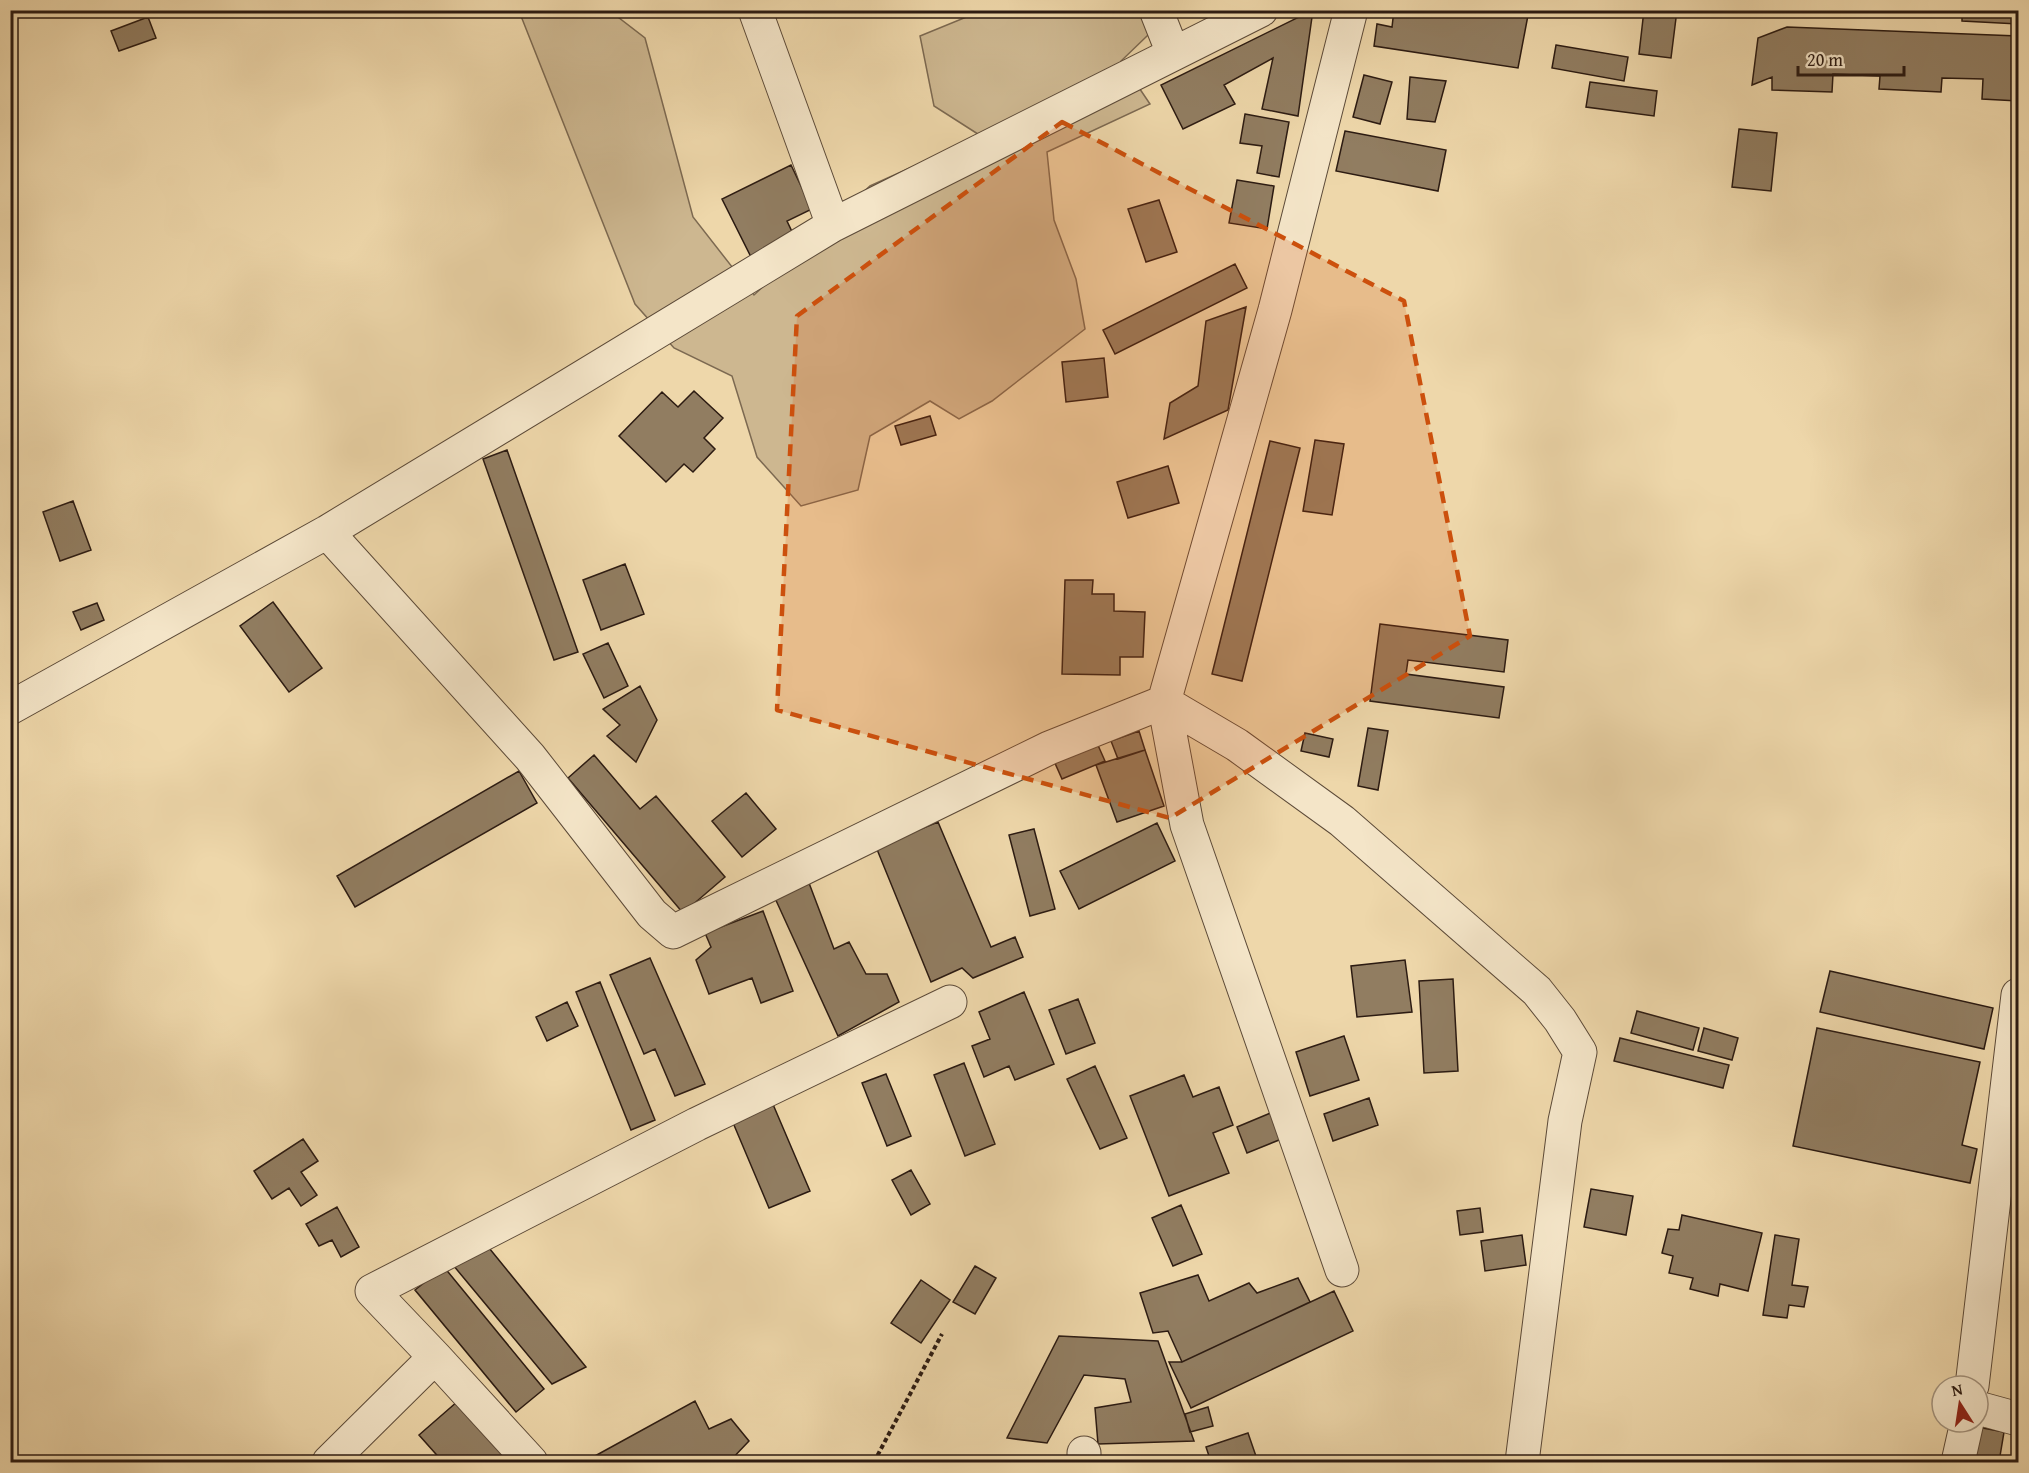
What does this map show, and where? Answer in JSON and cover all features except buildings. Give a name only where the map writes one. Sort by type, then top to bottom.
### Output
[{"type":"street","points":[[755,10],[833,225]]},
{"type":"street","points":[[1156,10],[1173,53]]},
{"type":"street","points":[[10,708],[327,532],[833,225],[1262,10]]},
{"type":"street","points":[[1342,1270],[1187,825],[1164,702],[1275,310],[1351,10]]},
{"type":"street","points":[[327,532],[530,757],[652,915],[673,932],[1049,748],[1164,702]]},
{"type":"street","points":[[1164,702],[1238,745],[1342,821],[1536,991],[1560,1020],[1580,1052],[1565,1121],[1522,1462]]},
{"type":"street","points":[[1973,1374],[2019,995]]},
{"type":"street","points":[[531,1462],[372,1291],[697,1124],[950,1002]]},
{"type":"street","points":[[328,1462],[435,1357]]},
{"type":"street","points":[[1990,1411],[2019,1419]]},
{"type":"street","points":[[1958,1462],[1964,1434]]},
{"type":"path","points":[[874,1462],[942,1334]]},
{"type":"highlighted area","points":[[1062,122],[1404,301],[1470,636],[1170,818],[777,710],[797,316]]},
{"type":"shaded area","points":[[519,11],[610,11],[645,38],[693,217],[754,295],[870,186],[981,136],[934,106],[920,36],[981,11],[1173,11],[1121,61],[1150,104],[1047,152],[1054,220],[1076,279],[1085,329],[992,401],[959,419],[930,401],[870,436],[858,490],[801,506],[757,457],[732,376],[674,348],[635,304]]}]
